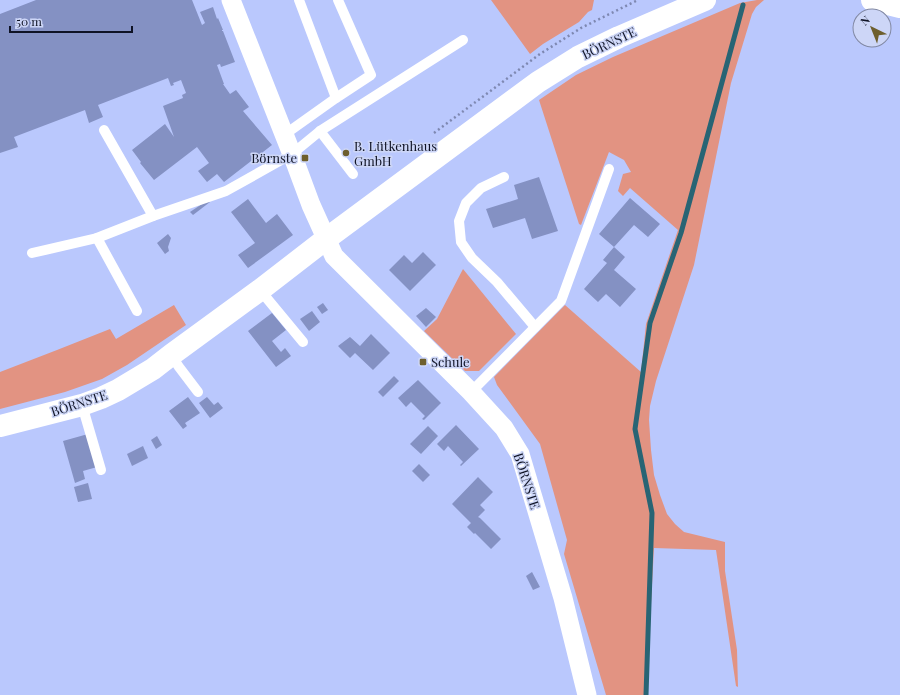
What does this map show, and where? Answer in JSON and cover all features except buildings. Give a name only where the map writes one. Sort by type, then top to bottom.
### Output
[{"type":"street","name":"BÖRNSTE","points":[[231,0],[292,154],[310,205],[334,256],[471,392],[504,428],[520,454],[563,598],[587,695]]},
{"type":"street","name":"BÖRNSTE","points":[[0,426],[82,405],[101,398],[118,390],[153,369],[260,290],[326,238],[538,82],[585,54],[619,37],[705,0]]},
{"type":"street","points":[[872,0],[900,7]]},
{"type":"lane","points":[[298,0],[336,98]]},
{"type":"lane","points":[[284,135],[371,75],[338,0]]},
{"type":"lane","points":[[32,253],[97,238],[153,216],[226,191],[292,154],[320,131],[463,40]]},
{"type":"lane","points":[[104,130],[153,216]]},
{"type":"lane","points":[[320,131],[353,174]]},
{"type":"lane","points":[[471,392],[561,301],[609,169]]},
{"type":"lane","points":[[504,177],[481,188],[466,203],[459,220],[460,242],[472,258],[497,282],[535,327]]},
{"type":"lane","points":[[97,238],[137,311]]},
{"type":"lane","points":[[260,290],[303,342]]},
{"type":"lane","points":[[172,356],[198,392]]},
{"type":"lane","points":[[82,405],[101,470]]},
{"type":"shaded area","points":[[491,0],[594,0],[592,10],[588,12],[579,22],[543,44],[530,54]]},
{"type":"shaded area","points":[[764,0],[756,7],[752,14],[731,83],[694,265],[656,381],[650,406],[649,420],[654,475],[667,514],[684,532],[725,542],[725,571],[737,650],[738,687],[736,686],[716,550],[654,548],[646,695],[606,695],[564,554],[567,540],[540,444],[497,385],[494,377],[565,305],[641,372],[646,324],[678,230],[630,188],[623,196],[618,191],[623,174],[631,172],[624,160],[609,152],[581,225],[579,224],[539,100],[576,75],[613,57],[740,3]]},
{"type":"shaded area","points":[[463,269],[516,334],[479,371],[465,371],[424,331],[437,319]]},
{"type":"shaded area","points":[[174,305],[186,325],[127,365],[102,379],[65,392],[0,409],[0,372],[110,329],[116,339]]},
{"type":"waterway","points":[[646,695],[652,513],[635,429],[650,323],[681,233],[743,5]]},
{"type":"place","name":"B. Lütkenhaus GmbH","points":[[346,153]]},
{"type":"place","name":"Börnste","points":[[305,158]]},
{"type":"place","name":"Schule","points":[[423,362]]}]
